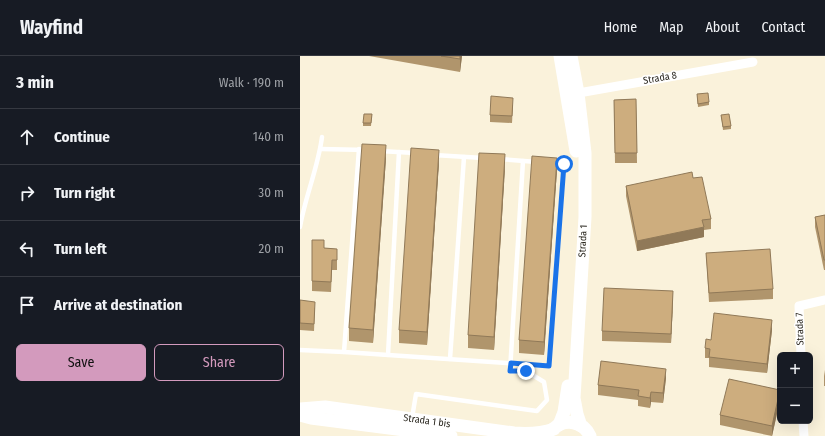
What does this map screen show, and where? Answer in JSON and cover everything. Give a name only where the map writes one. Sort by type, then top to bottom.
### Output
[{"type":"street","name":"Strada 1","points":[[560,56],[573,94],[585,153],[585,217],[574,398],[586,430]]},
{"type":"street","name":"Strada 1","points":[[554,430],[564,412],[567,395],[577,216],[577,154],[571,56]]},
{"type":"street","name":"Strada 8","points":[[573,94],[753,59]]},
{"type":"street","name":"Strada 7","points":[[801,352],[799,306],[825,300]]},
{"type":"street","name":"Strada 1 bis","points":[[300,409],[324,407],[412,425],[451,436]]},
{"type":"street","name":"Strada 1 bis","points":[[300,415],[311,418],[531,434],[554,430],[568,422],[586,430]]},
{"type":"street","points":[[803,424],[804,436]]},
{"type":"street","points":[[586,430],[598,436]]},
{"type":"lane","points":[[300,228],[322,137]]},
{"type":"lane","points":[[320,149],[359,149],[420,154]]},
{"type":"lane","points":[[344,352],[359,149]]},
{"type":"lane","points":[[388,355],[399,152]]},
{"type":"lane","points":[[427,154],[486,158]]},
{"type":"lane","points":[[450,359],[464,157]]},
{"type":"lane","points":[[300,350],[549,366],[564,164],[493,159]]},
{"type":"lane","points":[[412,425],[416,394],[537,411],[548,400],[544,382],[526,371],[510,371],[523,161]]},
{"type":"building","points":[[441,56],[460,56],[460,59]]},
{"type":"building","points":[[708,93],[709,102],[698,104],[697,94]]},
{"type":"building","points":[[491,96],[513,98],[512,116],[490,115]]},
{"type":"building","points":[[636,99],[637,153],[615,153],[614,100]]},
{"type":"building","points":[[364,114],[372,114],[371,123],[363,123]]},
{"type":"building","points":[[729,114],[731,126],[723,127],[721,115]]},
{"type":"building","points":[[362,144],[386,145],[373,330],[349,328]]},
{"type":"building","points":[[411,148],[439,150],[427,332],[399,330]]},
{"type":"building","points":[[479,153],[505,154],[494,337],[468,335]]},
{"type":"building","points":[[532,156],[557,158],[544,342],[519,340]]},
{"type":"building","points":[[692,172],[693,178],[702,177],[711,219],[702,220],[704,227],[637,241],[626,186]]},
{"type":"building","points":[[825,215],[825,260],[824,260],[815,217]]},
{"type":"building","points":[[312,240],[324,240],[324,248],[337,249],[337,260],[332,260],[331,282],[312,281]]},
{"type":"building","points":[[770,249],[773,289],[709,293],[706,253]]},
{"type":"building","points":[[604,288],[673,291],[671,334],[602,331]]},
{"type":"building","points":[[300,300],[315,302],[314,324],[300,323]]},
{"type":"building","points":[[714,313],[772,320],[767,364],[709,357],[710,349],[705,348],[706,339],[711,340]]},
{"type":"building","points":[[601,361],[666,369],[663,393],[651,392],[650,398],[638,396],[639,390],[598,385]]},
{"type":"building","points":[[729,379],[777,389],[777,404],[772,426],[720,415]]},
{"type":"route","points":[[526,371],[510,371],[511,363],[549,366],[564,164]]}]
